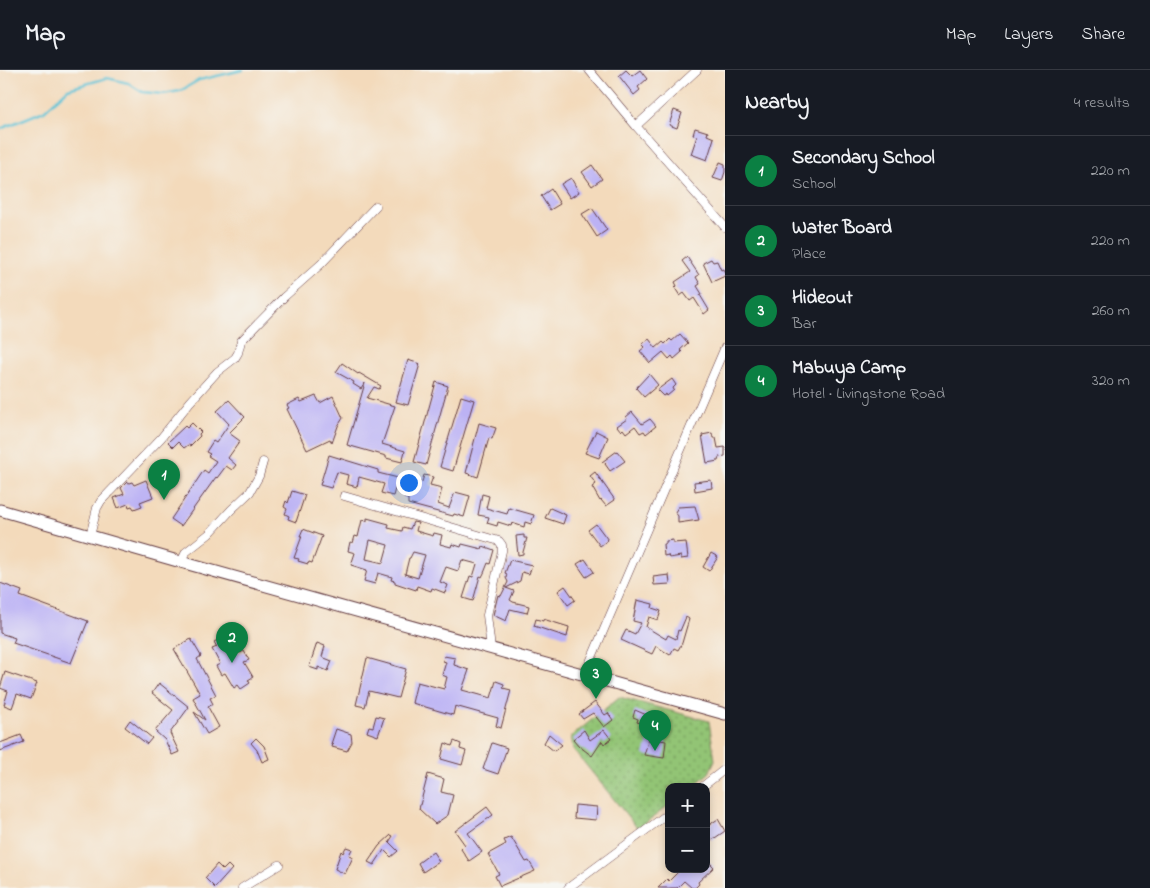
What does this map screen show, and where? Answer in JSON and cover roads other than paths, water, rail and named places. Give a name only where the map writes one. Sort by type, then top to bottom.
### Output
[{"type":"main road","points":[[0,510],[584,676],[725,714]]},
{"type":"street","points":[[589,70],[725,227]]},
{"type":"street","points":[[636,126],[697,70]]},
{"type":"street","points":[[90,536],[101,500],[161,438],[217,372],[235,358],[242,341],[284,297],[321,264],[376,206]]},
{"type":"street","points":[[584,676],[725,346]]},
{"type":"street","points":[[181,562],[186,552],[209,534],[250,492],[259,476],[263,462]]},
{"type":"street","points":[[344,496],[499,541],[502,545],[502,551],[487,615],[491,649]]},
{"type":"street","points":[[707,783],[725,769]]},
{"type":"street","points":[[568,888],[665,816]]},
{"type":"street","points":[[242,888],[279,865]]},
{"type":"waterway","points":[[0,129],[44,111],[68,89],[107,78],[128,83],[142,92],[163,94],[180,91],[199,80],[243,70]]},
{"type":"place","name":"Secondary School","points":[[164,500]]},
{"type":"place","name":"Water Board","points":[[232,663]]},
{"type":"place","name":"Hideout","points":[[596,699]]},
{"type":"place","name":"Mabuya Camp","points":[[655,751]]}]
